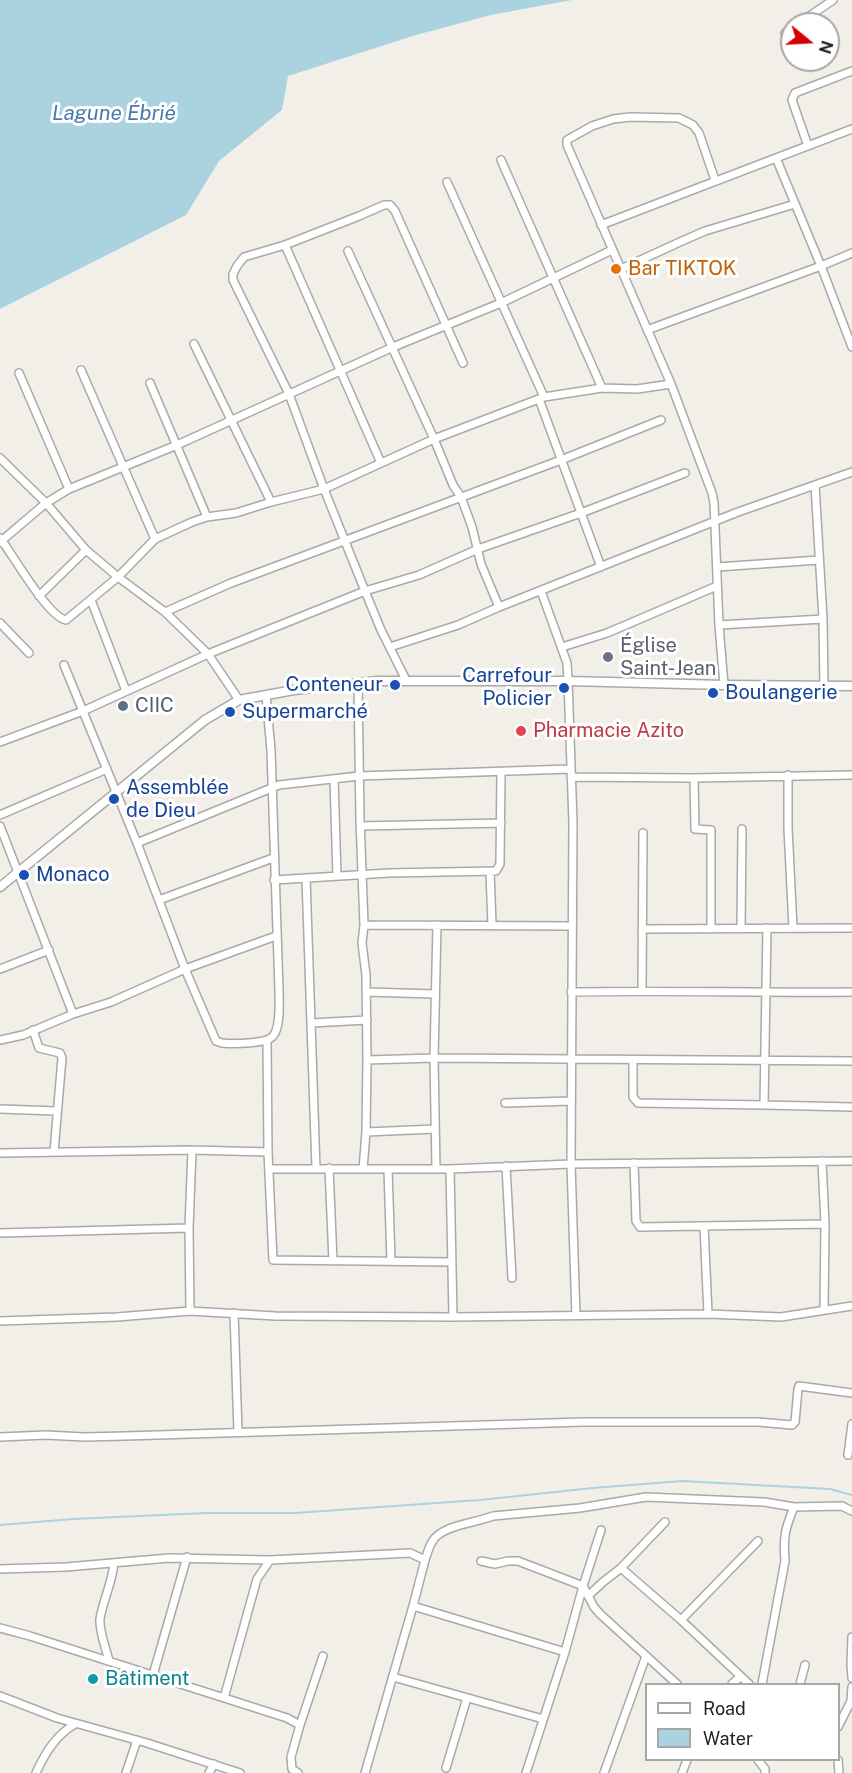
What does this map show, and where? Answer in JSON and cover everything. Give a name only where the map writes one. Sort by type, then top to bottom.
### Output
[{"type":"street","points":[[816,12],[833,0]]},
{"type":"street","points":[[808,146],[792,100],[795,93],[852,71]]},
{"type":"street","points":[[716,180],[699,133],[693,124],[679,118],[613,119],[592,126],[567,140],[567,145],[670,384],[712,493],[724,685]]},
{"type":"street","points":[[601,225],[852,129]]},
{"type":"street","points":[[776,158],[852,347]]},
{"type":"street","points":[[501,160],[602,388]]},
{"type":"street","points":[[447,182],[542,398],[561,460],[601,567]]},
{"type":"street","points":[[621,270],[705,231],[795,204]]},
{"type":"street","points":[[406,680],[365,591],[289,394],[233,280],[233,274],[244,257],[285,245],[384,205],[390,205],[464,363]]},
{"type":"street","points":[[285,245],[381,463]]},
{"type":"street","points":[[612,250],[501,303],[393,347],[177,445],[69,489],[46,503],[1,540],[39,596],[63,620],[66,620],[118,577],[155,539],[177,528],[207,517],[236,513],[324,489],[434,439],[542,398],[602,388],[637,389],[670,384]]},
{"type":"street","points":[[348,251],[453,485],[461,498],[481,564],[499,607]]},
{"type":"street","points":[[647,330],[852,253]]},
{"type":"street","points":[[194,344],[271,502]]},
{"type":"street","points":[[81,370],[155,539]]},
{"type":"street","points":[[18,373],[69,489]]},
{"type":"street","points":[[150,383],[207,517]]},
{"type":"street","points":[[165,612],[231,584],[661,420]]},
{"type":"street","points":[[0,458],[46,503],[86,550],[165,612],[208,654],[239,700]]},
{"type":"street","points":[[390,647],[458,625],[714,522],[852,472]]},
{"type":"street","points":[[0,742],[83,711],[208,654],[365,591],[419,575],[478,549],[685,473]]},
{"type":"street","points":[[815,485],[823,620],[824,687]]},
{"type":"street","points":[[39,596],[86,550]]},
{"type":"street","points":[[717,567],[819,560]]},
{"type":"street","points":[[562,647],[608,633],[717,586]]},
{"type":"street","points":[[541,591],[567,663],[568,681],[573,822],[571,1164],[576,1316]]},
{"type":"street","points":[[91,600],[126,691]]},
{"type":"street","points":[[719,625],[823,620]]},
{"type":"street","points":[[0,623],[28,653]]},
{"type":"street","points":[[64,665],[216,1041],[230,1043],[267,1041],[273,1037],[277,1029],[271,750],[266,695]]},
{"type":"street","points":[[0,887],[205,720],[239,700],[358,683],[406,680],[852,686]]},
{"type":"street","points":[[358,683],[364,925],[362,943],[367,1020],[366,1132],[363,1168]]},
{"type":"street","points":[[0,816],[107,769]]},
{"type":"street","points":[[274,880],[388,873],[496,871],[500,864],[501,772]]},
{"type":"street","points":[[137,843],[271,787],[359,776],[501,772],[694,778],[852,775]]},
{"type":"street","points":[[788,775],[793,928]]},
{"type":"street","points":[[694,778],[695,829],[711,830],[711,929]]},
{"type":"street","points":[[334,779],[336,876]]},
{"type":"street","points":[[361,826],[501,824]]},
{"type":"street","points":[[0,826],[73,1014]]},
{"type":"street","points":[[741,928],[742,828]]},
{"type":"street","points":[[642,990],[643,833]]},
{"type":"street","points":[[159,900],[273,858]]},
{"type":"street","points":[[490,871],[492,925]]},
{"type":"street","points":[[306,878],[316,1168]]},
{"type":"street","points":[[364,925],[572,927]]},
{"type":"street","points":[[436,1169],[434,1058],[437,925]]},
{"type":"street","points":[[765,1105],[767,928]]},
{"type":"street","points":[[642,929],[852,928]]},
{"type":"street","points":[[0,1040],[111,1002],[185,969],[276,936]]},
{"type":"street","points":[[0,969],[49,950]]},
{"type":"street","points":[[572,992],[642,990],[767,993],[852,992]]},
{"type":"street","points":[[366,992],[435,994]]},
{"type":"street","points":[[312,1023],[367,1020]]},
{"type":"street","points":[[33,1030],[39,1048],[60,1053],[62,1058],[54,1152]]},
{"type":"street","points":[[267,1041],[268,1152],[273,1260],[452,1262]]},
{"type":"street","points":[[367,1060],[434,1058],[852,1061]]},
{"type":"street","points":[[633,1060],[633,1097],[638,1103],[852,1107]]},
{"type":"street","points":[[505,1103],[572,1101]]},
{"type":"street","points":[[0,1109],[56,1111]]},
{"type":"street","points":[[366,1132],[435,1129]]},
{"type":"street","points":[[0,1153],[192,1150],[268,1152]]},
{"type":"street","points":[[190,1311],[189,1228],[192,1150]]},
{"type":"street","points":[[822,1161],[825,1224],[824,1310]]},
{"type":"street","points":[[269,1169],[450,1169],[571,1164],[852,1161]]},
{"type":"street","points":[[634,1164],[636,1221],[640,1227],[825,1224]]},
{"type":"street","points":[[506,1166],[512,1278]]},
{"type":"street","points":[[329,1168],[333,1261]]},
{"type":"street","points":[[388,1169],[391,1261]]},
{"type":"street","points":[[450,1169],[453,1317]]},
{"type":"street","points":[[704,1226],[708,1314]]},
{"type":"street","points":[[0,1233],[189,1228]]},
{"type":"street","points":[[0,1322],[190,1311],[275,1316],[453,1317],[708,1314],[781,1317],[852,1306]]},
{"type":"street","points":[[234,1313],[238,1432]]},
{"type":"street","points":[[0,1437],[32,1435],[84,1437],[583,1422],[758,1422],[792,1425],[795,1422],[799,1386],[852,1393]]},
{"type":"street","points":[[848,1455],[852,1424]]},
{"type":"street","points":[[365,1773],[425,1560],[432,1541],[438,1533],[493,1516],[580,1508],[646,1497],[764,1502],[794,1507],[842,1506],[852,1511]]},
{"type":"street","points":[[762,1683],[785,1562],[783,1541],[794,1507]]},
{"type":"street","points":[[588,1596],[621,1568],[665,1522]]},
{"type":"street","points":[[526,1773],[602,1530]]},
{"type":"street","points":[[681,1620],[759,1541]]},
{"type":"street","points":[[0,1569],[66,1567],[187,1557],[270,1560],[410,1554],[425,1560]]},
{"type":"street","points":[[153,1675],[187,1557]]},
{"type":"street","points":[[224,1698],[257,1579],[270,1560]]},
{"type":"street","points":[[481,1561],[495,1564],[518,1561],[583,1586],[600,1614],[675,1683]]},
{"type":"street","points":[[110,1661],[100,1627],[100,1619],[112,1581],[114,1563]]},
{"type":"street","points":[[621,1568],[681,1620],[747,1683]]},
{"type":"street","points":[[413,1606],[565,1652]]},
{"type":"street","points":[[0,1628],[275,1713],[300,1725]]},
{"type":"street","points":[[852,1637],[852,1677]]},
{"type":"street","points":[[298,1773],[292,1769],[291,1758],[323,1656]]},
{"type":"street","points":[[604,1773],[646,1656]]},
{"type":"street","points":[[800,1683],[805,1665]]},
{"type":"street","points":[[393,1677],[543,1719]]},
{"type":"street","points":[[733,1683],[740,1677]]},
{"type":"street","points":[[840,1723],[851,1701],[852,1687]]},
{"type":"street","points":[[0,1696],[75,1724],[138,1740],[240,1773]]},
{"type":"street","points":[[446,1768],[467,1698]]},
{"type":"street","points":[[36,1773],[58,1736],[75,1724]]},
{"type":"street","points":[[126,1773],[138,1740]]},
{"type":"street","points":[[209,1773],[214,1764]]},
{"type":"water","name":"Lagune Ébrié","points":[[0,0],[572,0],[491,15],[416,35],[288,76],[282,110],[219,161],[186,215],[0,309]]},
{"type":"waterway","points":[[0,1525],[206,1513],[295,1513],[480,1500],[682,1481],[830,1489],[852,1495]]},
{"type":"place","name":"Bar TIKTOK","points":[[616,269]]},
{"type":"place","name":"Église Saint-Jean","points":[[608,657]]},
{"type":"place","name":"Conteneur","points":[[395,685]]},
{"type":"place","name":"Carrefour Policier","points":[[564,688]]},
{"type":"place","name":"Boulangerie","points":[[713,693]]},
{"type":"place","name":"CIIC","points":[[123,706]]},
{"type":"place","name":"Supermarché","points":[[230,712]]},
{"type":"place","name":"Pharmacie Azito","points":[[521,731]]},
{"type":"place","name":"Assemblée de Dieu","points":[[114,799]]},
{"type":"place","name":"Monaco","points":[[24,875]]},
{"type":"place","name":"Bâtiment","points":[[93,1679]]}]
